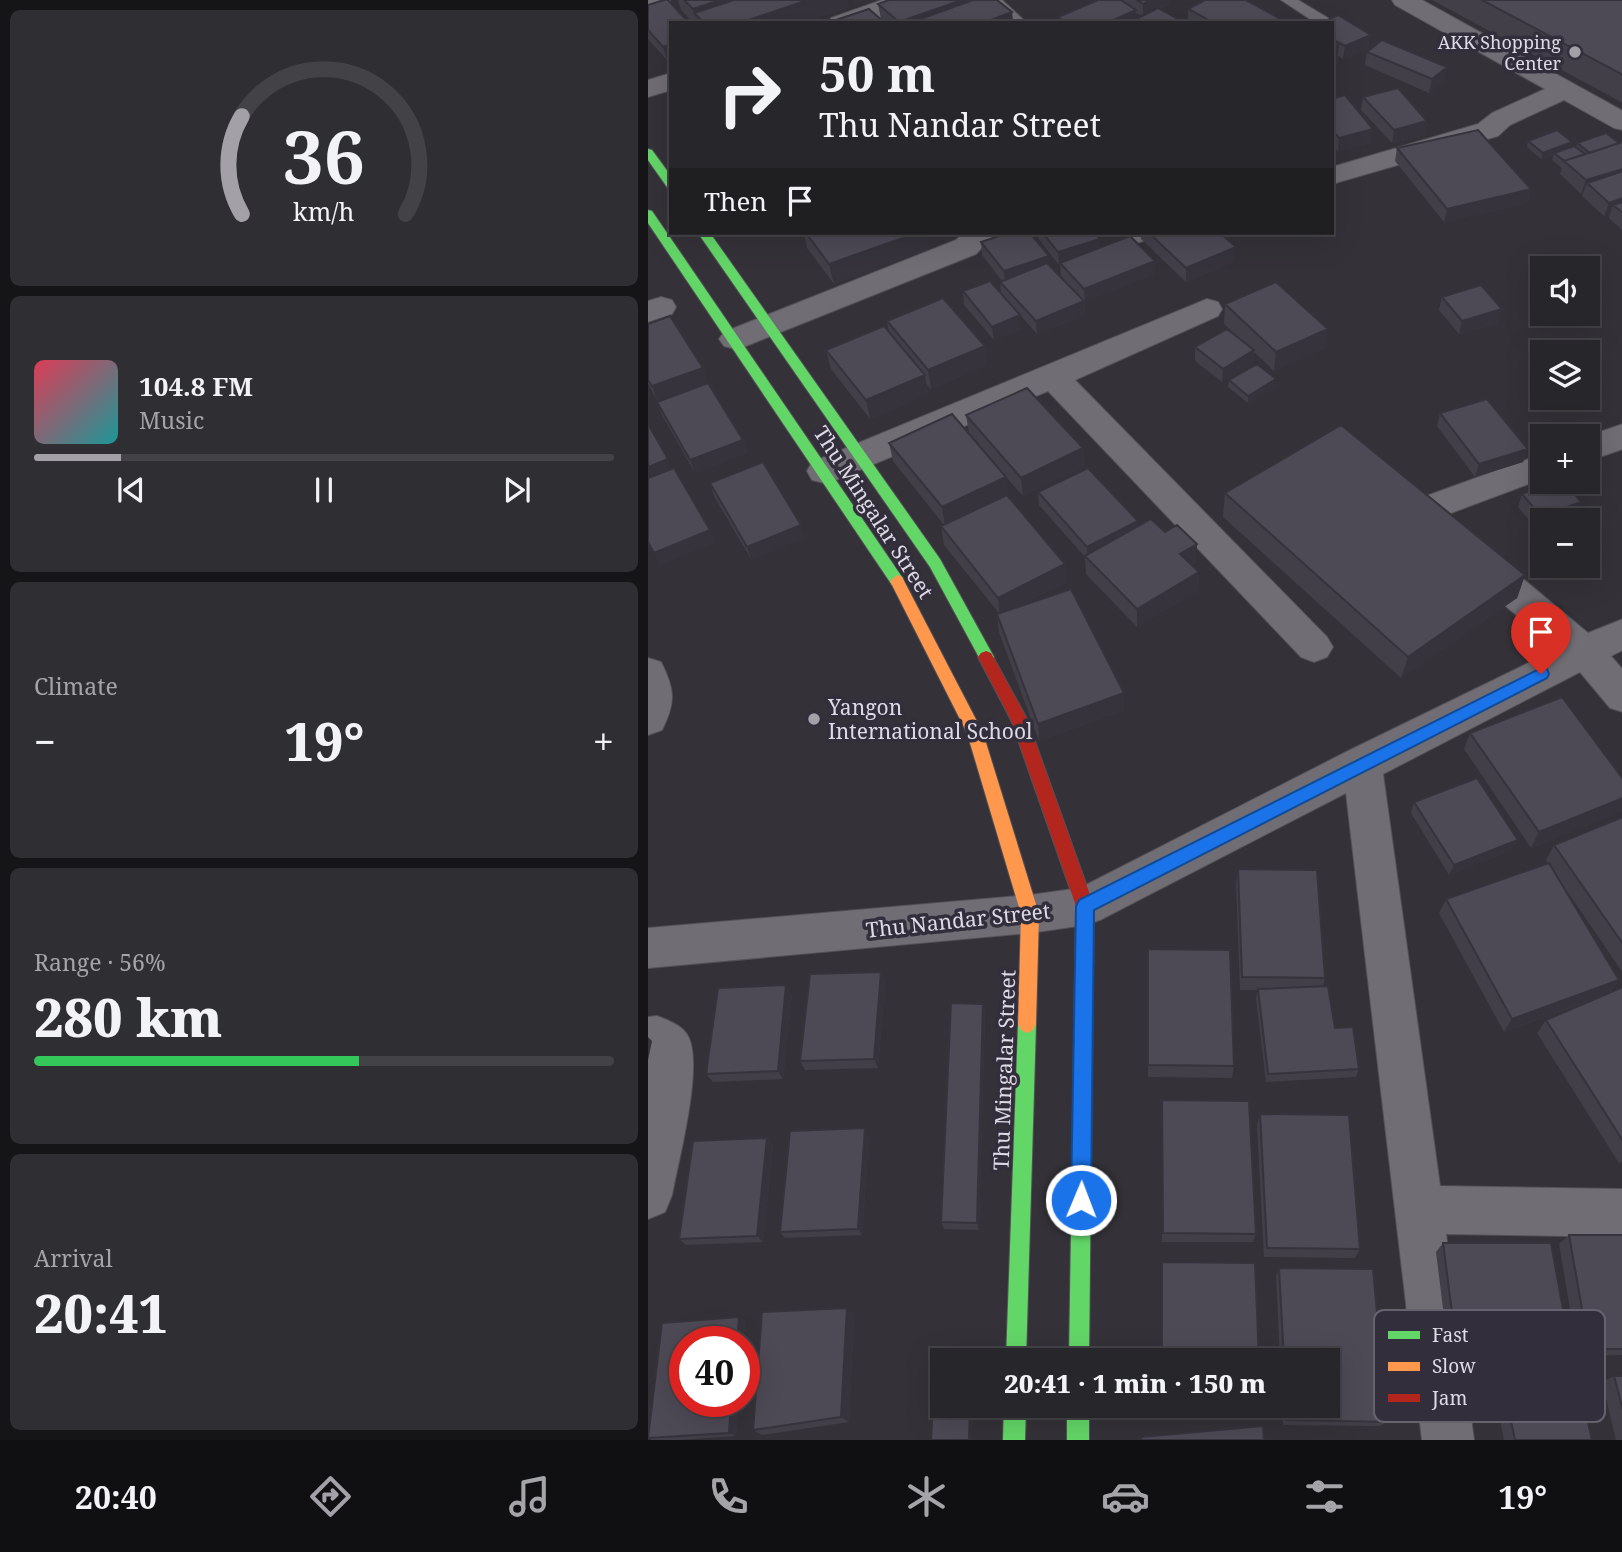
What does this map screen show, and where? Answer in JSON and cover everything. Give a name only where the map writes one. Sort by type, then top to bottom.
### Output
[{"type":"street","points":[[648,3],[658,0]]},
{"type":"street","points":[[846,21],[906,0]]},
{"type":"street","points":[[987,0],[1013,21]]},
{"type":"street","points":[[1404,0],[1623,122]]},
{"type":"street","points":[[648,89],[669,82]]},
{"type":"street","points":[[1334,175],[1488,130],[1501,119],[1566,89]]},
{"type":"street","name":"Thu Mingalar Street","points":[[648,214],[669,235]]},
{"type":"street","name":"Thu Mingalar Street","points":[[669,235],[714,279],[769,326],[860,456],[916,571],[975,733],[1030,914],[1016,1348]]},
{"type":"street","name":"Thu Mingalar Street","points":[[704,235],[714,279],[735,339],[824,471],[916,571],[1019,719],[1085,906],[1079,1348]]},
{"type":"street","points":[[735,339],[966,247],[979,235]]},
{"type":"street","points":[[824,471],[1053,377],[1207,309]]},
{"type":"street","points":[[1053,377],[1315,647]]},
{"type":"street","points":[[1600,445],[1623,436]]},
{"type":"street","points":[[1530,469],[1408,503],[1585,652],[1623,697]]},
{"type":"street","name":"Thu Nandar Street","points":[[648,948],[1030,914],[1085,906],[1362,763],[1623,633]]},
{"type":"street","points":[[648,673],[655,687],[648,719]]},
{"type":"street","points":[[1362,763],[1433,1310]]},
{"type":"street","points":[[648,1039],[657,1038],[670,1048],[672,1070],[648,1195]]},
{"type":"street","points":[[1421,1210],[1623,1213]]},
{"type":"street","points":[[1014,1440],[1015,1418]]},
{"type":"street","points":[[1078,1418],[1078,1440]]},
{"type":"street","points":[[1446,1422],[1448,1440]]},
{"type":"lane","points":[[1288,0],[1326,21]]},
{"type":"building","points":[[668,0],[687,21],[669,21],[669,45],[663,47],[648,30],[648,5]]},
{"type":"building","points":[[684,0],[720,0],[693,9]]},
{"type":"building","points":[[734,0],[808,0],[746,21],[702,21],[694,13]]},
{"type":"building","points":[[889,0],[962,0],[902,21],[898,21],[878,4]]},
{"type":"building","points":[[973,0],[997,0],[1012,12],[988,21],[915,21]]},
{"type":"building","points":[[1098,0],[1121,0],[1136,10],[1111,21],[1063,21],[1058,17]]},
{"type":"building","points":[[1205,0],[1246,0],[1279,18],[1274,21],[1210,21],[1188,9]]},
{"type":"building","points":[[1482,0],[1623,0],[1623,75]]},
{"type":"building","points":[[1158,8],[1181,21],[1132,21]]},
{"type":"building","points":[[869,9],[883,21],[833,21]]},
{"type":"building","points":[[1338,15],[1371,35],[1345,46],[1334,40],[1334,21],[1325,21]]},
{"type":"building","points":[[1382,40],[1447,67],[1432,79],[1367,52]]},
{"type":"building","points":[[1398,88],[1427,121],[1394,130],[1363,97]]},
{"type":"building","points":[[1345,95],[1373,129],[1339,138],[1334,132],[1334,98]]},
{"type":"building","points":[[1478,130],[1531,189],[1447,209],[1397,148]]},
{"type":"building","points":[[1557,130],[1572,142],[1543,153],[1528,141]]},
{"type":"building","points":[[1606,133],[1619,143],[1590,153],[1577,143]]},
{"type":"building","points":[[1623,142],[1623,169],[1586,180],[1564,161]]},
{"type":"building","points":[[1574,146],[1585,154],[1564,161],[1554,153]]},
{"type":"building","points":[[1623,171],[1623,198],[1609,203],[1587,183]]},
{"type":"building","points":[[1623,202],[1623,213],[1613,205]]},
{"type":"building","points":[[807,235],[911,235],[829,264]]},
{"type":"building","points":[[1002,235],[1032,235],[1049,256],[1004,271],[981,242]]},
{"type":"building","points":[[1045,235],[1097,235],[1100,239],[1058,252]]},
{"type":"building","points":[[1151,235],[1222,235],[1236,247],[1186,268]]},
{"type":"building","points":[[1130,236],[1155,261],[1084,289],[1060,263]]},
{"type":"building","points":[[1047,263],[1084,301],[1036,321],[1000,282]]},
{"type":"building","points":[[990,281],[1020,315],[992,327],[963,291]]},
{"type":"building","points":[[1276,282],[1328,329],[1276,352],[1225,304]]},
{"type":"building","points":[[1481,285],[1502,309],[1462,321],[1442,297]]},
{"type":"building","points":[[943,298],[985,346],[928,370],[887,321]]},
{"type":"building","points":[[670,316],[703,368],[652,386],[648,380],[648,324]]},
{"type":"building","points":[[884,326],[925,375],[866,400],[826,350]]},
{"type":"building","points":[[1227,329],[1254,350],[1223,369],[1195,347]]},
{"type":"building","points":[[1257,364],[1276,379],[1248,396],[1229,380]]},
{"type":"building","points":[[708,383],[743,440],[690,460],[657,402]]},
{"type":"building","points":[[1027,388],[1083,448],[1021,478],[966,415]]},
{"type":"building","points":[[1487,399],[1528,449],[1479,464],[1440,413]]},
{"type":"building","points":[[952,414],[1006,477],[942,507],[889,443]]},
{"type":"building","points":[[648,424],[668,459],[648,467]]},
{"type":"building","points":[[1341,425],[1525,575],[1408,657],[1225,493]]},
{"type":"building","points":[[763,462],[801,525],[747,547],[710,483]]},
{"type":"building","points":[[674,468],[710,530],[654,553],[648,542],[648,478]]},
{"type":"building","points":[[1088,468],[1138,521],[1087,547],[1038,492]]},
{"type":"building","points":[[1530,491],[1530,494],[1575,494],[1581,502],[1564,508],[1534,508],[1522,494]]},
{"type":"building","points":[[1007,495],[1065,564],[998,598],[941,526]]},
{"type":"building","points":[[1151,519],[1165,532],[1177,525],[1197,544],[1180,554],[1199,572],[1137,609],[1085,556]]},
{"type":"building","points":[[1071,589],[1124,693],[1038,724],[997,614]]},
{"type":"building","points":[[1562,697],[1623,779],[1623,798],[1539,832],[1470,733]]},
{"type":"building","points":[[1477,778],[1518,840],[1454,865],[1414,802]]},
{"type":"building","points":[[1623,817],[1623,944],[1554,845]]},
{"type":"building","points":[[1549,863],[1619,980],[1512,1019],[1446,899]]},
{"type":"building","points":[[1238,869],[1317,870],[1325,978],[1242,977]]},
{"type":"building","points":[[1148,949],[1230,950],[1234,1066],[1148,1065]]},
{"type":"building","points":[[881,972],[874,1059],[800,1061],[810,974]]},
{"type":"building","points":[[786,985],[778,1071],[706,1074],[718,988]]},
{"type":"building","points":[[1328,986],[1335,1028],[1353,1027],[1359,1069],[1268,1074],[1258,989]]},
{"type":"building","points":[[1623,987],[1623,1141],[1546,1020]]},
{"type":"building","points":[[951,1003],[983,1004],[977,1223],[941,1222]]},
{"type":"building","points":[[1162,1100],[1249,1101],[1256,1234],[1163,1233]]},
{"type":"building","points":[[1260,1114],[1349,1115],[1360,1249],[1267,1248]]},
{"type":"building","points":[[865,1128],[858,1229],[780,1232],[790,1131]]},
{"type":"building","points":[[767,1138],[757,1236],[679,1239],[693,1141]]},
{"type":"building","points":[[1569,1235],[1623,1235],[1623,1349],[1605,1349],[1605,1310],[1582,1310]]},
{"type":"building","points":[[1443,1243],[1551,1243],[1563,1310],[1452,1310]]},
{"type":"building","points":[[1162,1262],[1255,1263],[1259,1348],[1162,1348]]},
{"type":"building","points":[[1279,1268],[1373,1269],[1377,1310],[1374,1310],[1374,1422],[1287,1420],[1340,1418],[1340,1348],[1283,1348]]},
{"type":"building","points":[[847,1308],[841,1417],[753,1430],[754,1417],[760,1417],[762,1312]]},
{"type":"building","points":[[739,1317],[738,1326],[669,1326],[669,1417],[730,1417],[729,1433],[648,1438],[662,1323]]},
{"type":"building","points":[[1614,1376],[1623,1376],[1623,1410]]},
{"type":"building","points":[[932,1418],[970,1418],[969,1440],[931,1440]]},
{"type":"building","points":[[1511,1422],[1588,1422],[1592,1440],[1515,1440]]},
{"type":"building","points":[[1263,1426],[1264,1440],[1142,1440],[1141,1437]]},
{"type":"traffic: fast","points":[[648,152],[669,182]]},
{"type":"traffic: fast","points":[[648,214],[897,581]]},
{"type":"traffic: fast","points":[[705,235],[935,563],[986,657]]},
{"type":"traffic: fast","points":[[1079,1348],[1084,973]]},
{"type":"traffic: fast","points":[[1016,1348],[1027,1024]]},
{"type":"traffic: fast","points":[[1014,1440],[1015,1418]]},
{"type":"traffic: fast","points":[[1078,1418],[1078,1440]]},
{"type":"traffic: slow","points":[[897,581],[975,733],[1030,914],[1027,1024]]},
{"type":"traffic: jam","points":[[986,657],[1019,719],[1085,906],[1084,973]]},
{"type":"place","name":"AKK Shopping Center","points":[[1575,52]]},
{"type":"place","name":"Yangon International School","points":[[814,719]]},
{"type":"route","points":[[1081,1200],[1085,906],[1541,674]]}]
